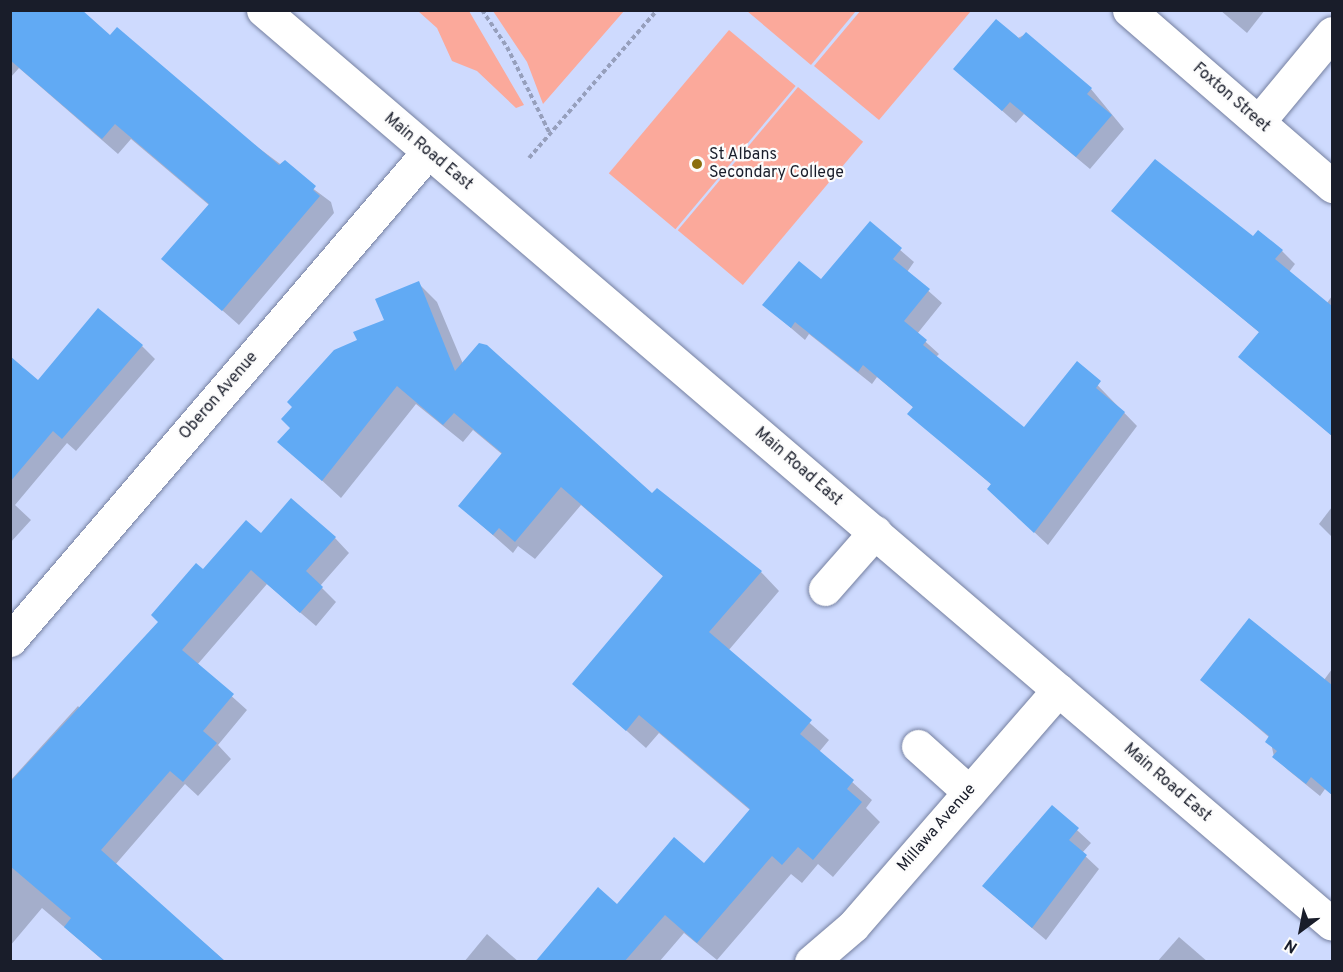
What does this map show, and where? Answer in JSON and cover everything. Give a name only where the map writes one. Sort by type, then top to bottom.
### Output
[{"type":"main road","name":"Main Road East","points":[[263,10],[1332,924]]},
{"type":"main road","name":"Foxton Street","points":[[1130,10],[1332,186]]},
{"type":"main road","points":[[1259,122],[1332,33]]},
{"type":"main road","name":"Oberon Avenue","points":[[10,640],[428,152]]},
{"type":"main road","points":[[825,590],[875,532]]},
{"type":"main road","name":"Millawa Avenue","points":[[811,962],[853,926],[1058,690]]},
{"type":"main road","points":[[918,746],[969,792]]},
{"type":"path","points":[[482,10],[507,47],[550,134]]},
{"type":"path","points":[[529,159],[657,10]]},
{"type":"shaded area","points":[[861,10],[971,11],[879,120],[814,66]]},
{"type":"shaded area","points":[[418,11],[469,11],[524,105],[516,108],[477,71],[452,61],[437,28]]},
{"type":"shaded area","points":[[493,11],[624,11],[543,104],[527,62]]},
{"type":"shaded area","points":[[747,11],[856,11],[811,65]]},
{"type":"shaded area","points":[[729,30],[796,86],[675,229],[609,173]]},
{"type":"shaded area","points":[[798,87],[863,142],[743,285],[678,230]]},
{"type":"building","points":[[10,10],[82,10],[110,35],[117,27],[279,165],[285,160],[316,186],[313,190],[320,196],[222,311],[161,259],[209,204],[115,124],[102,139],[10,60]]},
{"type":"building","points":[[996,19],[1020,39],[1026,32],[1092,88],[1087,94],[1112,115],[1076,157],[1010,102],[1002,111],[953,69]]},
{"type":"building","points":[[1155,159],[1253,236],[1258,230],[1283,250],[1275,259],[1332,306],[1332,436],[1238,357],[1259,332],[1111,211]]},
{"type":"building","points":[[870,221],[902,248],[893,259],[930,289],[904,321],[927,340],[923,345],[1024,427],[1077,361],[1101,381],[1096,388],[1125,412],[1034,533],[987,489],[991,484],[907,414],[913,407],[863,365],[858,372],[795,322],[791,328],[762,305],[799,261],[821,279]]},
{"type":"building","points":[[419,281],[455,371],[479,343],[487,345],[652,493],[657,488],[762,571],[709,632],[812,720],[800,734],[854,780],[847,789],[862,802],[813,860],[798,847],[782,865],[772,856],[697,943],[665,915],[624,962],[535,962],[598,887],[617,904],[674,837],[704,863],[750,809],[639,715],[626,731],[572,684],[663,576],[561,487],[515,542],[499,528],[493,535],[458,506],[502,453],[454,413],[443,425],[397,386],[322,481],[277,442],[290,428],[281,419],[292,407],[287,402],[334,350],[357,340],[353,332],[384,320],[375,299]]},
{"type":"building","points":[[98,308],[143,345],[62,439],[53,431],[10,482],[10,356],[38,380]]},
{"type":"building","points":[[291,498],[336,537],[306,571],[323,587],[300,613],[251,570],[182,650],[234,694],[203,731],[217,743],[183,782],[170,771],[101,850],[226,962],[105,962],[64,927],[71,918],[10,866],[11,781],[158,622],[151,615],[196,563],[203,569],[246,520],[261,533]]},
{"type":"building","points":[[1249,618],[1332,685],[1332,795],[1311,777],[1306,784],[1272,757],[1277,751],[1265,742],[1269,736],[1200,680]]},
{"type":"building","points":[[1052,805],[1079,828],[1069,840],[1087,855],[1032,928],[982,886]]},
{"type":"place","name":"St Albans Secondary College","points":[[697,164]]}]
